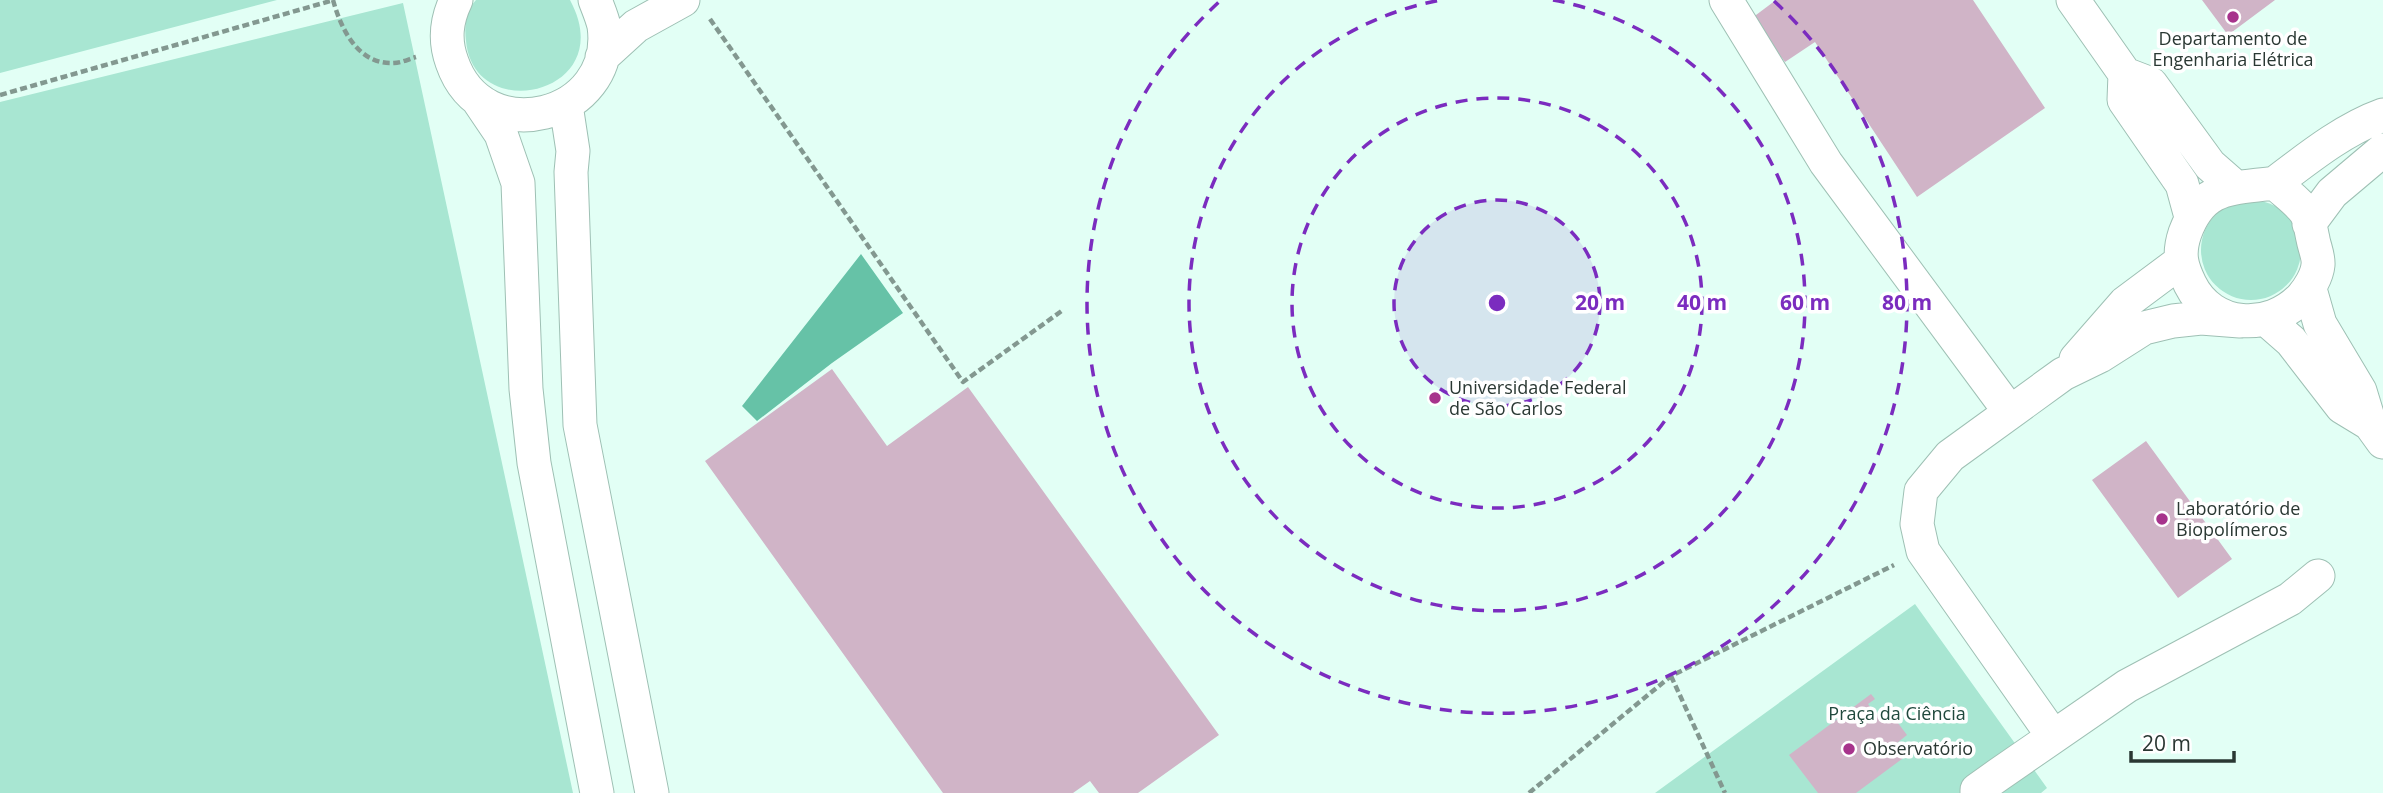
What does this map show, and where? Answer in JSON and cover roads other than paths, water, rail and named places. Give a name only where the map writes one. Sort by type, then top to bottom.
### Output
[{"type":"street","points":[[456,0],[448,16],[447,47],[457,77],[478,100],[500,134],[518,183],[526,389],[534,463],[597,793]]},
{"type":"street","points":[[595,0],[604,25],[603,57]]},
{"type":"street","points":[[1726,0],[1826,163],[2010,412]]},
{"type":"street","points":[[2073,0],[2125,74],[2151,84],[2210,165],[2234,186]]},
{"type":"street","points":[[478,100],[506,114],[537,115],[566,105],[589,84],[603,57],[636,26],[694,6]]},
{"type":"street","points":[[2125,74],[2124,100],[2182,184],[2191,217]]},
{"type":"street","points":[[566,105],[573,151],[571,172],[580,425],[652,793]]},
{"type":"street","points":[[2377,433],[2342,407],[2291,341],[2254,321],[2215,312],[2195,294],[2180,262],[2182,243],[2191,217],[2210,197],[2234,186],[2275,183],[2316,152],[2383,115]]},
{"type":"street","points":[[2309,223],[2332,193],[2383,150]]},
{"type":"street","points":[[2053,736],[1923,551],[1917,524],[1920,491],[1950,456],[2010,412],[2063,374],[2101,356],[2144,328],[2201,318],[2254,321],[2291,309],[2309,289],[2319,264],[2306,213],[2275,183]]},
{"type":"street","points":[[2063,374],[2126,303],[2180,262]]},
{"type":"street","points":[[2309,289],[2320,324],[2360,391],[2377,433]]},
{"type":"street","points":[[1977,793],[1977,790],[2127,686],[2290,599],[2318,576]]},
{"type":"place","name":"Departamento de Engenharia Elétrica","points":[[2233,17]]},
{"type":"place","name":"Universidade Federal de São Carlos","points":[[1435,398]]},
{"type":"place","name":"Laboratório de Biopolímeros","points":[[2162,519]]},
{"type":"place","name":"Observatório","points":[[1849,749]]},
{"type":"park label","name":"Praça da Ciência","points":[[1897,714]]}]
